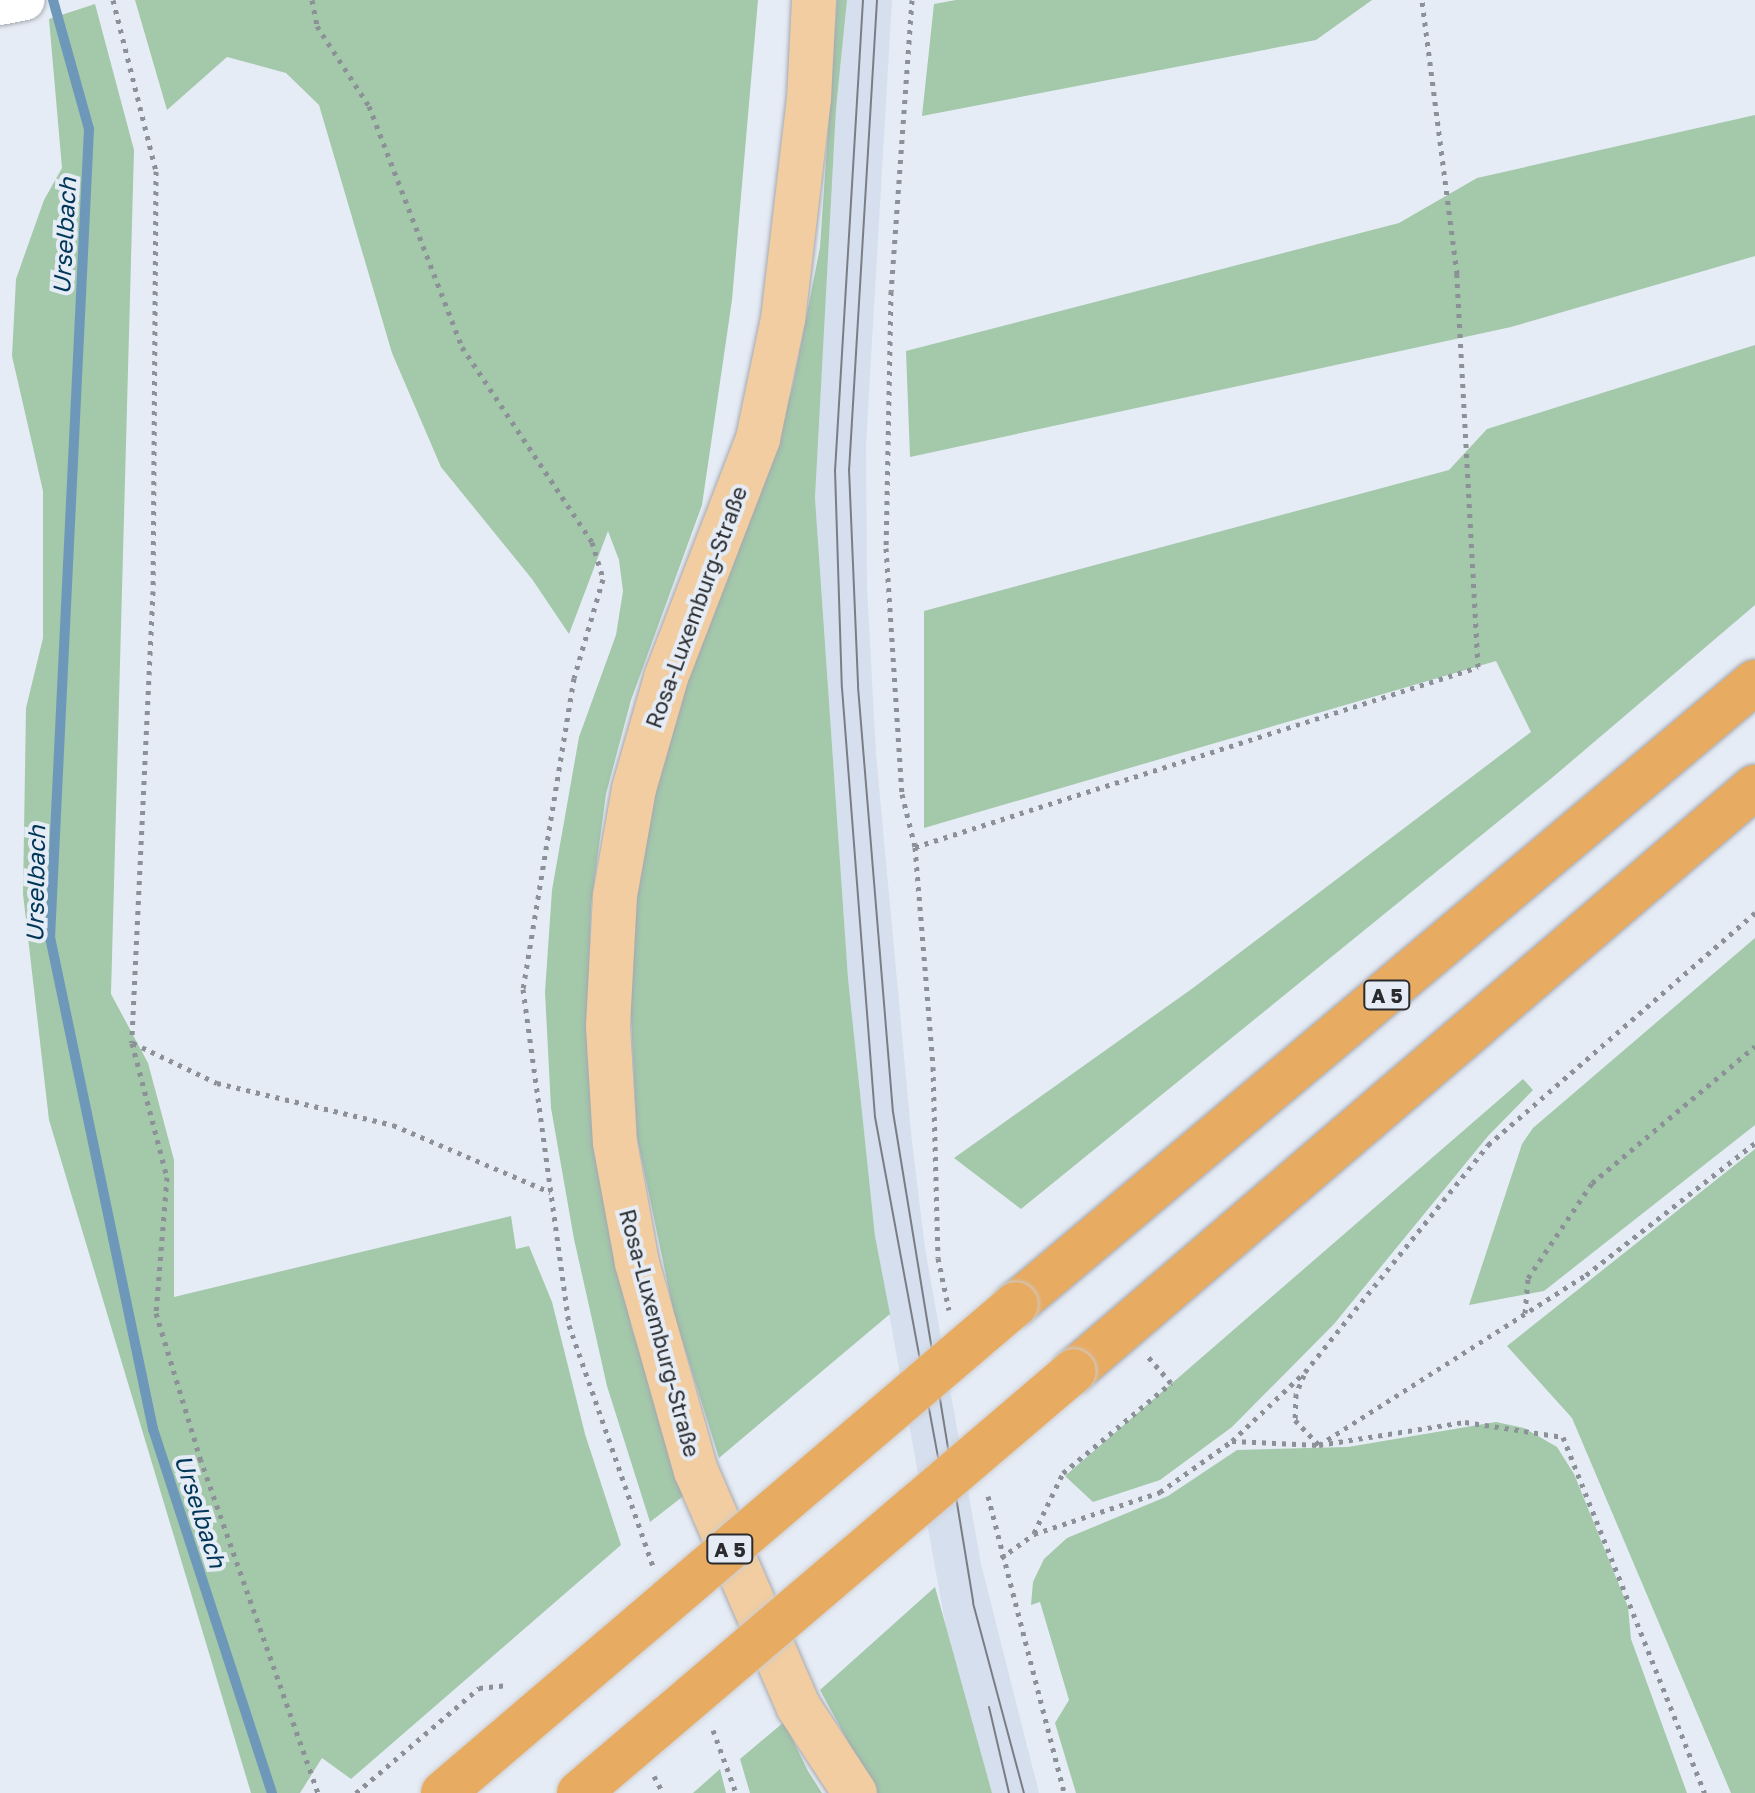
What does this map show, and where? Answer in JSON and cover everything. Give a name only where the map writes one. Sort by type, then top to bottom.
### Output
[{"type":"highway","name":"A 5","points":[[443,1793],[1016,1304],[1755,682]]},
{"type":"highway","points":[[579,1793],[1755,787]]},
{"type":"main road","name":"Rosa-Luxemburg-Straße","points":[[814,0],[783,319],[758,439],[666,678],[634,789],[615,896],[608,1026],[615,1143],[637,1263],[696,1471],[798,1706],[855,1793]]},
{"type":"street","points":[[0,5],[25,0]]},
{"type":"path","points":[[113,0],[156,171],[153,591],[132,1043],[167,1177],[156,1313],[200,1458],[318,1793]]},
{"type":"path","points":[[312,0],[317,26],[369,106],[462,347],[592,542],[603,579]]},
{"type":"path","points":[[912,0],[891,291],[886,548],[902,794],[915,847],[933,1067],[938,1258]]},
{"type":"path","points":[[915,847],[1478,667],[1457,274],[1422,0]]},
{"type":"path","points":[[1064,1793],[1001,1558],[1034,1534],[1160,1492],[1232,1441],[1305,1372],[1488,1145],[1755,913]]},
{"type":"path","points":[[132,1043],[217,1083],[393,1125],[550,1192]]},
{"type":"path","points":[[1525,1313],[1528,1278],[1592,1183],[1755,1046]]},
{"type":"path","points":[[1319,1445],[1586,1275],[1755,1143]]},
{"type":"path","points":[[1305,1372],[1296,1394],[1295,1420],[1319,1445]]},
{"type":"path","points":[[1034,1534],[1063,1473],[1162,1391]]},
{"type":"path","points":[[1232,1441],[1319,1445],[1465,1422],[1563,1437],[1705,1793]]},
{"type":"shaded area","points":[[847,0],[892,0],[866,444],[867,588],[876,754],[912,1142],[925,1248],[981,1564],[1039,1793],[992,1793],[952,1661],[875,1236],[848,978],[815,498],[836,109]]},
{"type":"green space","points":[[135,0],[758,0],[732,300],[702,505],[631,700],[606,794],[591,906],[587,1049],[595,1154],[632,1329],[686,1494],[650,1522],[607,1386],[574,1239],[551,1108],[545,992],[552,890],[579,737],[616,635],[623,591],[619,560],[608,531],[569,634],[532,579],[441,467],[392,353],[319,105],[286,73],[227,57],[167,110]]},
{"type":"green space","points":[[837,0],[847,0],[836,109],[815,498],[848,978],[875,1236],[890,1314],[719,1458],[674,1314],[637,1137],[629,978],[633,905],[645,826],[687,675],[776,445],[793,385],[820,247]]},
{"type":"green space","points":[[956,0],[1372,0],[1316,40],[922,116],[934,4]]},
{"type":"green space","points":[[95,4],[134,150],[111,994],[148,1063],[174,1160],[174,1297],[511,1216],[516,1249],[529,1246],[552,1302],[585,1434],[621,1545],[351,1779],[322,1758],[300,1793],[251,1793],[49,1120],[23,894],[26,708],[43,638],[43,491],[12,356],[16,279],[44,200],[62,168],[49,19]]},
{"type":"green space","points":[[1755,115],[1755,256],[1511,327],[910,457],[906,351],[1399,223],[1477,178]]},
{"type":"green space","points":[[1755,345],[1755,605],[1553,777],[1021,1209],[954,1158],[1193,988],[1531,732],[1496,661],[924,828],[924,611],[1449,470],[1487,429]]},
{"type":"green space","points":[[1755,938],[1755,1125],[1544,1291],[1469,1305],[1522,1144],[1533,1128]]},
{"type":"green space","points":[[1523,1079],[1533,1090],[1488,1136],[1334,1324],[1232,1427],[1160,1480],[1093,1502],[1065,1476]]},
{"type":"green space","points":[[1755,1149],[1755,1793],[1731,1793],[1572,1418],[1507,1346]]},
{"type":"green space","points":[[1496,1422],[1524,1428],[1557,1447],[1574,1474],[1628,1607],[1631,1639],[1687,1793],[1076,1793],[1055,1723],[1069,1700],[1040,1602],[1031,1605],[1033,1582],[1044,1559],[1067,1538],[1168,1496],[1237,1450],[1348,1447]]},
{"type":"green space","points":[[935,1587],[992,1793],[876,1793],[820,1690]]},
{"type":"green space","points":[[784,1722],[822,1793],[750,1793],[740,1759]]},
{"type":"green space","points":[[720,1769],[726,1793],[693,1793]]},
{"type":"pier","points":[[497,1759],[551,1790],[553,1793],[467,1793]]},
{"type":"waterway","name":"Urselbach","points":[[53,0],[89,129],[50,937],[153,1429],[272,1793]]},
{"type":"tram line","points":[[863,0],[835,470],[842,688],[875,1117],[945,1495]]},
{"type":"tram line","points":[[877,0],[849,469],[858,687],[893,1112],[973,1603],[1024,1793]]},
{"type":"tram line","points":[[989,1707],[1009,1793]]}]
